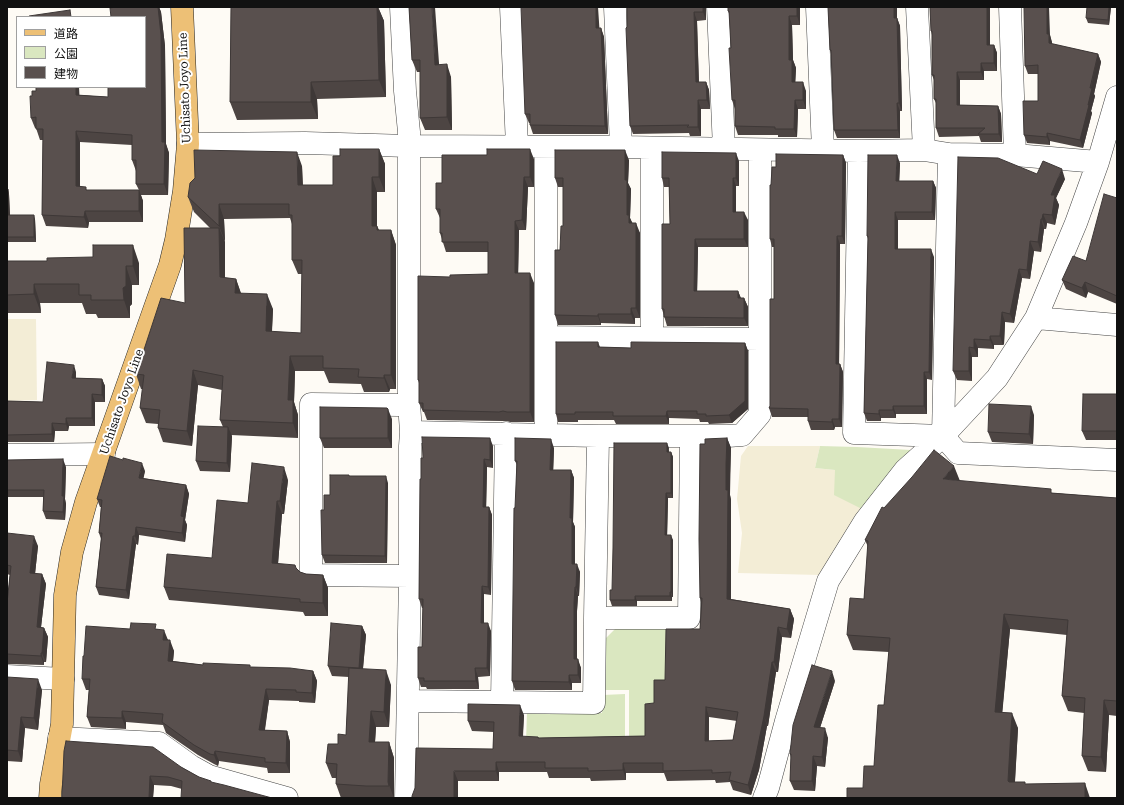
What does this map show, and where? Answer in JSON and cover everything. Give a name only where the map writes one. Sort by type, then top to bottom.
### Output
[{"type":"main road","name":"Uchisato Joyo Line","points":[[50,798],[51,784],[62,724],[65,595],[72,552],[86,502],[170,265],[176,240],[184,191],[188,144],[182,7]]},
{"type":"street","points":[[401,7],[405,91],[409,132],[409,403],[411,432],[406,798]]},
{"type":"street","points":[[511,7],[517,146]]},
{"type":"street","points":[[615,7],[621,147]]},
{"type":"street","points":[[718,7],[724,149]]},
{"type":"street","points":[[817,7],[823,150]]},
{"type":"street","points":[[917,7],[924,150]]},
{"type":"street","points":[[1010,7],[1015,155]]},
{"type":"street","points":[[764,798],[828,581],[865,521],[905,470],[944,436],[997,378],[1036,318],[1076,223],[1098,162],[1116,101]]},
{"type":"street","points":[[188,144],[305,143],[409,146],[621,147],[760,150],[924,150],[949,154],[1015,155],[1098,162]]},
{"type":"street","points":[[546,147],[546,434]]},
{"type":"street","points":[[652,148],[652,338]]},
{"type":"street","points":[[411,432],[598,436],[742,435],[760,414],[760,150]]},
{"type":"street","points":[[859,151],[854,433],[944,436]]},
{"type":"street","points":[[949,154],[944,436],[958,453],[1117,460]]},
{"type":"street","points":[[1036,318],[1117,325]]},
{"type":"street","points":[[546,337],[760,339]]},
{"type":"street","points":[[409,403],[399,405],[311,404],[311,575],[410,576]]},
{"type":"street","points":[[502,702],[506,433]]},
{"type":"street","points":[[408,701],[594,703],[598,436]]},
{"type":"street","points":[[595,618],[689,618],[691,436]]},
{"type":"street","points":[[7,455],[104,454]]},
{"type":"street","points":[[7,676],[63,679]]},
{"type":"street","points":[[59,738],[159,743],[191,766],[210,776],[287,798]]},
{"type":"shaded area","points":[[7,319],[36,319],[37,400],[7,401]]},
{"type":"shaded area","points":[[748,446],[820,446],[815,468],[835,470],[860,507],[866,511],[820,575],[738,573],[742,533],[737,499],[741,456]]},
{"type":"green space","points":[[820,446],[911,450],[866,511],[834,495],[835,470],[815,468]]},
{"type":"green space","points":[[616,628],[673,628],[668,690],[648,739],[629,738],[629,690],[605,690],[605,639]]},
{"type":"green space","points":[[625,694],[625,742],[526,742],[527,712],[602,713],[603,695]]},
{"type":"building","points":[[158,7],[161,35],[162,142],[165,142],[164,184],[136,184],[136,160],[132,160],[132,135],[76,131],[76,186],[86,187],[86,190],[139,190],[139,211],[85,211],[84,217],[42,215],[43,129],[36,129],[36,117],[31,118],[30,96],[32,96],[32,91],[36,91],[36,88],[76,88],[76,95],[108,97],[108,88],[146,88],[146,16],[111,16],[110,8]]},
{"type":"building","points":[[231,7],[377,7],[379,80],[311,82],[311,102],[230,102]]},
{"type":"building","points":[[409,7],[432,7],[435,65],[447,64],[447,117],[420,118],[420,60],[412,60]]},
{"type":"building","points":[[521,7],[596,7],[596,28],[601,28],[605,126],[530,125],[530,114],[525,114]]},
{"type":"building","points":[[627,7],[703,7],[703,12],[694,12],[696,82],[706,82],[707,100],[698,100],[698,127],[687,127],[689,125],[630,126],[626,28]]},
{"type":"building","points":[[728,7],[797,7],[797,16],[789,16],[789,60],[792,60],[792,82],[803,82],[803,100],[795,100],[794,129],[735,126],[735,100],[732,100],[729,48],[731,48]]},
{"type":"building","points":[[828,7],[894,7],[894,18],[897,18],[899,103],[897,103],[898,130],[834,130]]},
{"type":"building","points":[[930,7],[987,7],[987,45],[994,45],[994,63],[981,63],[981,72],[957,72],[957,105],[998,106],[999,134],[978,134],[985,128],[936,128],[936,99],[934,99],[934,75],[932,75],[932,31]]},
{"type":"building","points":[[1024,7],[1047,7],[1047,34],[1049,34],[1049,43],[1098,54],[1090,88],[1092,88],[1089,105],[1080,140],[1047,133],[1047,137],[1024,135],[1023,101],[1038,101],[1038,65],[1025,66]]},
{"type":"building","points":[[1087,7],[1109,7],[1108,20],[1086,18]]},
{"type":"building","points":[[70,10],[71,16],[29,16]]},
{"type":"building","points":[[340,149],[379,149],[379,177],[372,177],[372,226],[377,226],[377,230],[391,230],[391,375],[384,375],[384,378],[358,377],[359,369],[323,368],[323,356],[290,356],[288,400],[293,400],[293,423],[220,420],[223,376],[193,370],[187,431],[158,428],[160,410],[140,408],[144,375],[136,374],[161,298],[185,303],[184,228],[219,228],[220,277],[236,279],[235,293],[267,294],[266,331],[301,333],[302,260],[292,260],[292,215],[289,215],[289,204],[219,204],[219,226],[188,197],[190,183],[195,178],[194,150],[297,152],[298,185],[333,185],[333,156],[340,156]]},
{"type":"building","points":[[487,149],[530,149],[530,177],[524,177],[522,220],[515,221],[515,273],[530,273],[530,412],[423,410],[423,403],[419,403],[418,380],[418,276],[450,277],[450,275],[488,274],[488,242],[442,242],[442,233],[440,233],[440,209],[436,209],[436,183],[442,183],[442,155],[487,155]]},
{"type":"building","points":[[555,150],[625,150],[627,215],[629,215],[629,223],[636,223],[636,308],[631,308],[631,314],[598,314],[598,316],[555,315],[555,250],[560,250],[561,226],[563,226],[563,178],[555,178]]},
{"type":"building","points":[[662,152],[736,153],[736,178],[733,178],[733,212],[744,212],[744,239],[695,239],[694,291],[738,291],[738,298],[744,298],[744,318],[664,317],[664,309],[662,309],[662,224],[670,224],[669,178],[662,178]]},
{"type":"building","points":[[776,154],[843,155],[842,236],[837,236],[836,364],[840,364],[839,419],[832,419],[832,422],[808,421],[808,409],[769,408],[770,299],[774,299],[774,239],[770,239],[770,185],[772,167],[776,167]]},
{"type":"building","points":[[868,155],[897,155],[896,181],[933,181],[932,212],[895,212],[895,249],[931,249],[929,372],[924,372],[924,406],[893,406],[893,410],[879,410],[879,414],[864,413],[868,236]]},
{"type":"building","points":[[958,157],[998,158],[1037,174],[1043,161],[1062,169],[1051,195],[1055,195],[1052,215],[1043,214],[1038,242],[1030,241],[1027,270],[1019,269],[1010,314],[1002,312],[1000,336],[990,336],[990,340],[974,339],[974,348],[969,347],[969,371],[953,371]]},
{"type":"building","points":[[7,189],[8,215],[34,215],[34,237],[7,237]]},
{"type":"building","points":[[1104,194],[1117,198],[1117,296],[1085,282],[1082,288],[1062,280],[1073,256],[1086,261]]},
{"type":"building","points":[[93,245],[133,245],[133,266],[126,266],[126,286],[123,288],[124,300],[91,300],[91,295],[79,295],[79,284],[34,284],[34,294],[7,295],[7,261],[47,261],[47,258],[93,257]]},
{"type":"building","points":[[556,342],[598,342],[598,347],[631,348],[631,342],[745,343],[745,401],[729,415],[706,416],[706,414],[697,414],[697,411],[667,411],[666,416],[613,416],[613,412],[575,412],[575,414],[556,414]]},
{"type":"building","points":[[47,362],[74,365],[72,378],[102,379],[102,395],[92,394],[92,418],[66,418],[66,424],[52,423],[52,434],[7,435],[7,401],[43,402]]},
{"type":"building","points":[[1083,394],[1117,394],[1117,431],[1082,431]]},
{"type":"building","points":[[989,404],[1031,406],[1029,434],[988,432]]},
{"type":"building","points":[[320,407],[387,408],[388,438],[320,438]]},
{"type":"building","points":[[198,426],[228,427],[227,463],[196,461]]},
{"type":"building","points":[[422,437],[490,438],[490,460],[484,459],[483,507],[489,507],[488,587],[482,586],[481,623],[488,623],[487,668],[475,668],[476,681],[424,681],[424,678],[418,678],[418,647],[422,647],[423,599],[419,599],[420,479],[421,458],[423,458]]},
{"type":"building","points":[[515,438],[551,439],[550,470],[571,470],[570,518],[572,518],[572,564],[577,564],[574,603],[574,659],[578,659],[578,675],[569,675],[569,682],[512,681],[514,508],[517,461],[515,461]]},
{"type":"building","points":[[727,438],[727,599],[790,609],[787,629],[778,627],[774,662],[772,662],[764,716],[748,785],[729,780],[731,772],[712,773],[712,770],[663,771],[663,763],[623,763],[623,770],[588,771],[588,768],[545,768],[545,762],[496,762],[496,771],[454,771],[454,798],[412,798],[415,788],[416,748],[493,749],[494,722],[468,721],[468,704],[520,705],[519,736],[538,738],[645,736],[645,704],[654,703],[654,680],[665,680],[666,629],[700,629],[702,598],[700,598],[699,539],[700,444],[705,444],[705,439]],"holes":[[[706,707],[738,712],[733,740],[705,741]]]},
{"type":"building","points":[[614,443],[667,443],[667,452],[671,452],[671,493],[666,493],[665,535],[671,535],[670,596],[635,596],[635,600],[610,600],[610,590],[612,590]]},
{"type":"building","points":[[934,450],[954,466],[943,479],[1051,489],[1051,493],[1117,498],[1117,701],[1104,700],[1101,757],[1082,756],[1085,698],[1062,696],[1068,620],[1004,614],[995,712],[1012,713],[1008,781],[1025,782],[1025,784],[1085,783],[1085,798],[847,798],[847,788],[863,788],[864,766],[874,766],[878,705],[884,705],[890,638],[847,635],[850,598],[864,599],[868,541],[865,540],[882,507],[884,508]]},
{"type":"building","points":[[110,456],[142,463],[139,478],[186,485],[181,516],[184,517],[182,533],[136,527],[135,536],[133,536],[126,590],[96,587],[102,533],[99,533],[102,500],[97,499]]},
{"type":"building","points":[[63,459],[63,512],[43,511],[44,490],[7,490],[7,460]]},
{"type":"building","points":[[252,463],[284,467],[280,501],[277,501],[272,563],[295,565],[300,572],[306,574],[323,575],[323,603],[300,602],[300,599],[164,587],[167,554],[212,558],[217,500],[248,503]]},
{"type":"building","points":[[330,475],[386,476],[385,556],[322,555],[321,510],[324,510],[324,495],[330,495]]},
{"type":"building","points":[[7,533],[34,536],[30,573],[42,574],[37,627],[44,628],[41,656],[7,654],[7,603],[11,566],[7,565]]},
{"type":"building","points":[[131,623],[156,624],[155,629],[164,630],[163,640],[170,640],[168,661],[203,665],[203,663],[250,665],[250,667],[290,668],[313,671],[312,693],[296,692],[296,690],[266,689],[259,730],[287,731],[286,763],[265,762],[265,758],[215,751],[214,755],[210,754],[194,745],[162,722],[163,714],[122,711],[122,718],[87,717],[90,679],[82,679],[86,626],[130,629]]},
{"type":"building","points":[[331,623],[362,626],[359,668],[328,666]]},
{"type":"building","points":[[812,665],[832,671],[814,727],[825,728],[822,757],[813,756],[812,781],[790,781],[790,754],[793,725]]},
{"type":"building","points":[[349,668],[386,670],[384,712],[371,711],[369,742],[389,742],[389,786],[336,784],[337,764],[326,763],[328,744],[338,744],[338,734],[346,735]]},
{"type":"building","points":[[7,677],[38,679],[34,718],[21,717],[18,751],[7,750]]},
{"type":"building","points":[[66,741],[153,747],[181,767],[199,777],[211,782],[272,798],[181,798],[182,781],[168,777],[150,776],[149,798],[62,798],[64,751]]}]
